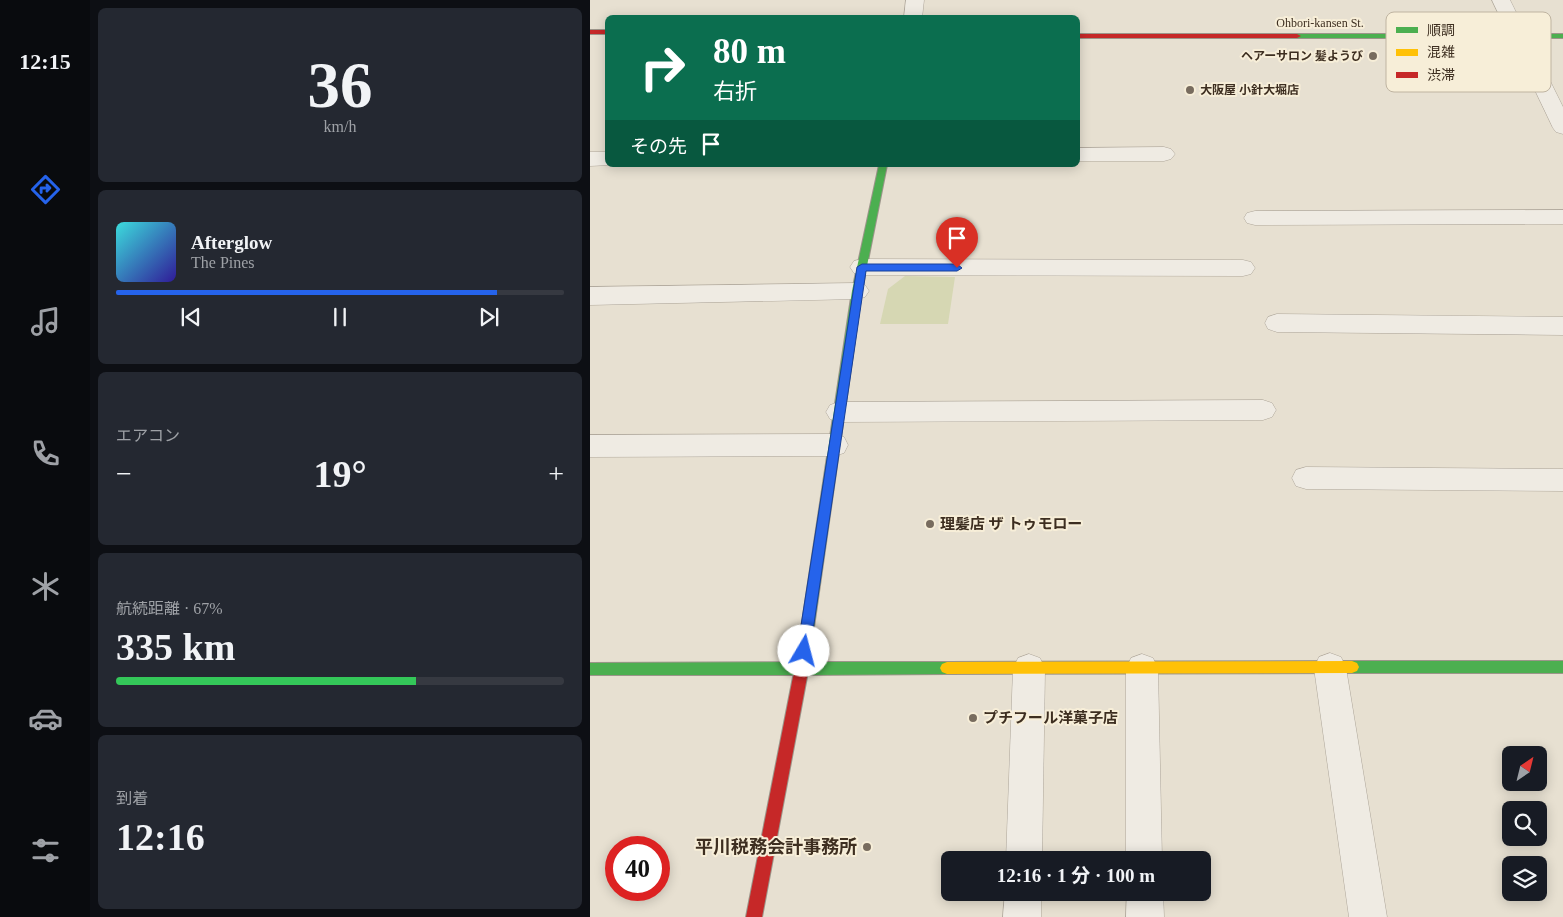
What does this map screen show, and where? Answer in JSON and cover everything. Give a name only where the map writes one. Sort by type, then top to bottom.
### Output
[{"type":"street","points":[[913,15],[915,0]]},
{"type":"street","points":[[1501,0],[1507,12]]},
{"type":"street","points":[[590,32],[605,32]]},
{"type":"street","name":"Ohbori-kansen St.","points":[[1080,36],[1386,36]]},
{"type":"street","points":[[1546,92],[1563,128]]},
{"type":"street","points":[[1080,155],[1164,154]]},
{"type":"street","points":[[590,159],[605,159]]},
{"type":"street","points":[[754,917],[801,670],[856,292],[883,167]]},
{"type":"street","points":[[1255,218],[1563,217]]},
{"type":"street","points":[[862,267],[1243,268]]},
{"type":"street","points":[[590,296],[856,292]]},
{"type":"street","points":[[1277,323],[1563,326]]},
{"type":"street","points":[[839,412],[1263,410]]},
{"type":"street","points":[[590,446],[834,445]]},
{"type":"street","points":[[1306,478],[1563,480]]},
{"type":"street","points":[[590,669],[1563,667]]},
{"type":"street","points":[[1330,668],[1368,917]]},
{"type":"street","points":[[1024,851],[1030,669]]},
{"type":"street","points":[[1142,669],[1144,851]]},
{"type":"street","points":[[1022,917],[1023,901]]},
{"type":"street","points":[[1145,901],[1145,917]]},
{"type":"green space","points":[[905,276],[955,277],[948,324],[880,324],[888,289]]},
{"type":"traffic: fast","points":[[1297,36],[1386,36]]},
{"type":"traffic: fast","points":[[1551,36],[1563,36]]},
{"type":"traffic: fast","points":[[800,677],[857,291],[883,167]]},
{"type":"traffic: fast","points":[[1352,667],[1563,667]]},
{"type":"traffic: fast","points":[[590,669],[947,668]]},
{"type":"traffic: slow","points":[[947,668],[1352,667]]},
{"type":"traffic: jam","points":[[590,32],[605,32]]},
{"type":"traffic: jam","points":[[1080,36],[1297,36]]},
{"type":"traffic: jam","points":[[754,917],[800,677]]},
{"type":"place","name":"ヘアーサロン 髪ようび","points":[[1373,56]]},
{"type":"place","name":"大阪屋 小針大堀店","points":[[1190,90]]},
{"type":"place","name":"理髪店 ザ トゥモロー","points":[[930,524]]},
{"type":"place","name":"プチフール洋菓子店","points":[[973,718]]},
{"type":"place","name":"平川税務会計事務所","points":[[867,847]]},
{"type":"route","points":[[804,651],[856,292],[862,267],[957,268]]}]
